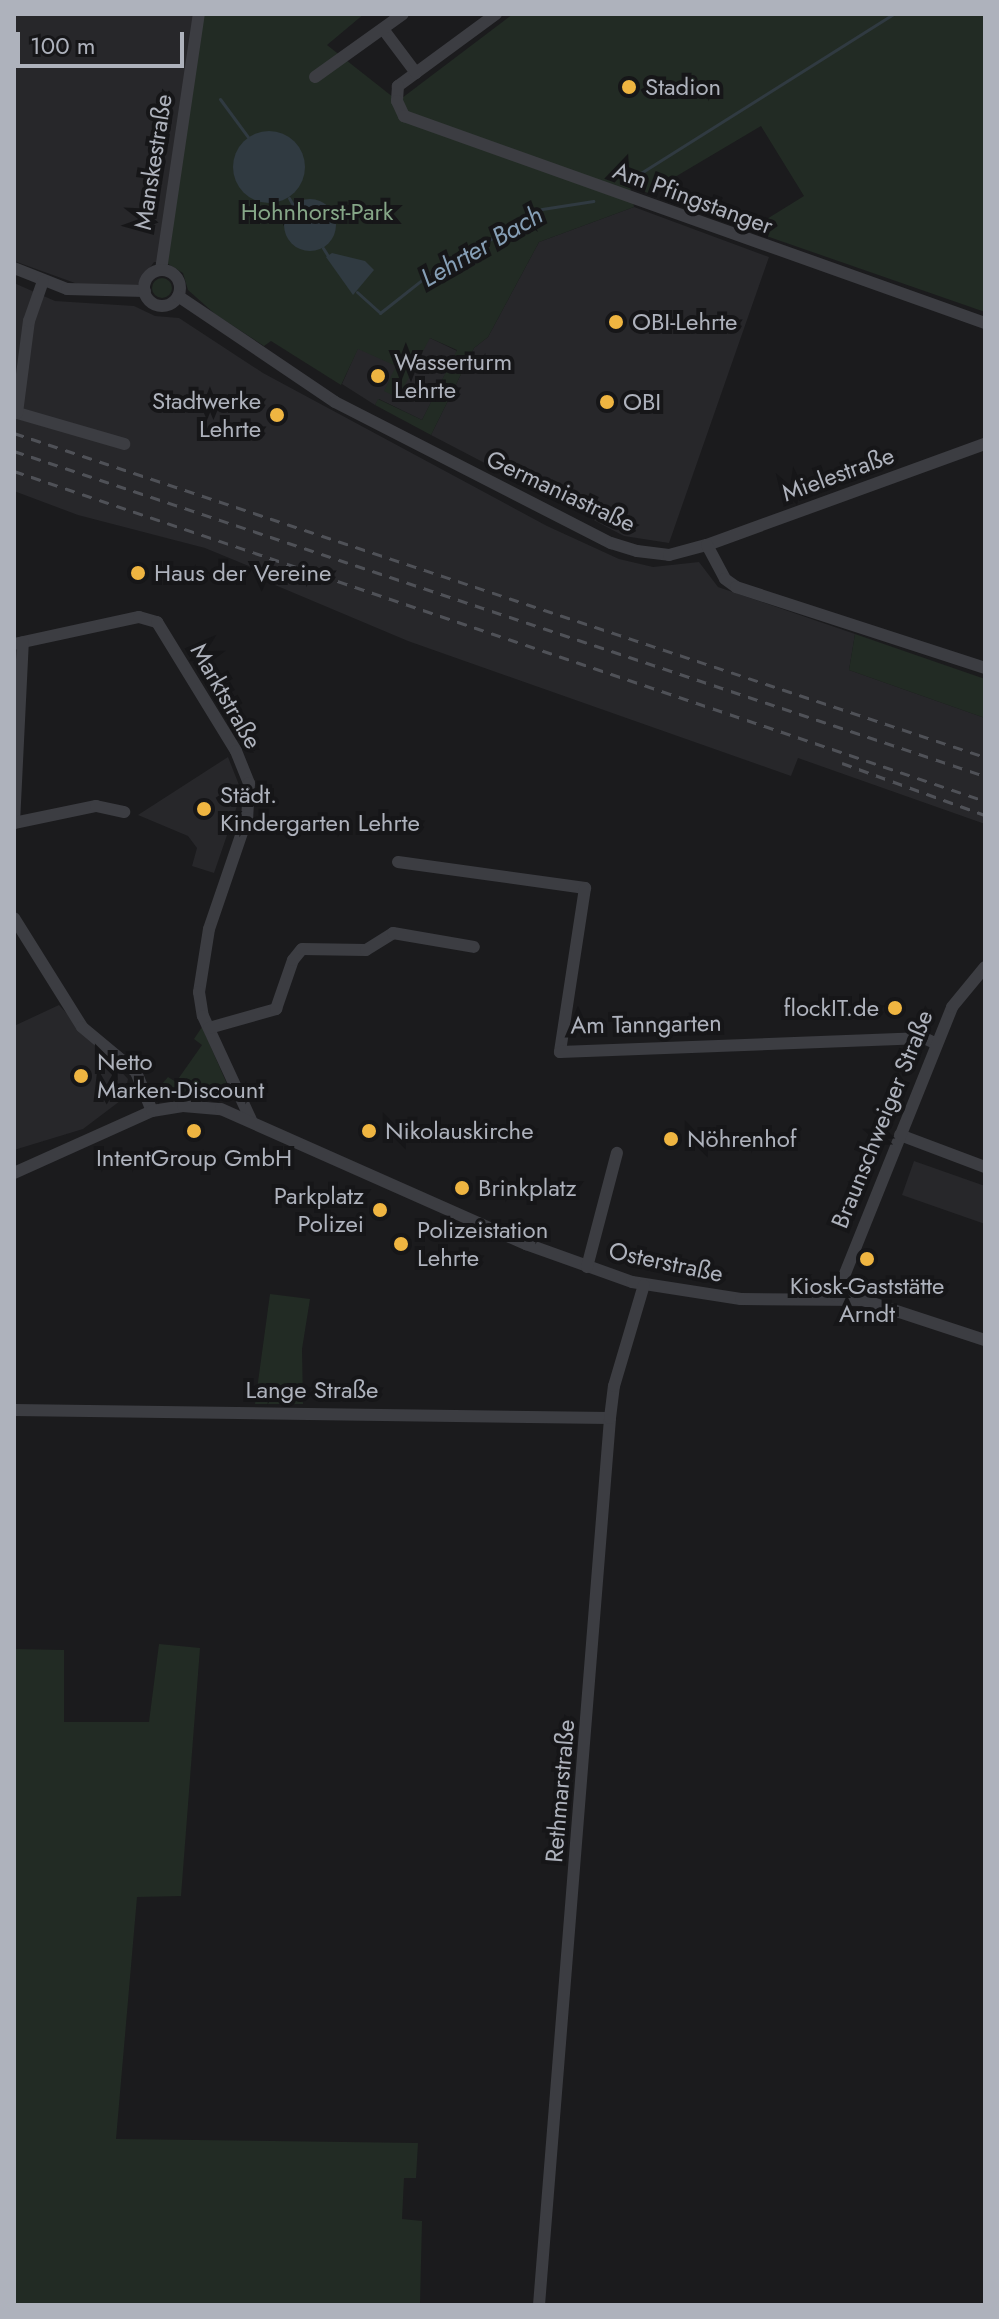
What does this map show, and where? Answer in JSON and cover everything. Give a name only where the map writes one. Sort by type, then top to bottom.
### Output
[{"type":"street","name":"Manskestraße","points":[[161,270],[199,14]]},
{"type":"street","points":[[315,77],[403,14]]},
{"type":"street","points":[[383,29],[416,73],[496,14]]},
{"type":"street","name":"Am Pfingstanger","points":[[416,73],[398,86],[397,101],[404,116],[985,323]]},
{"type":"street","points":[[14,268],[43,281],[81,291],[145,291],[160,306],[178,296],[176,276],[161,270],[147,278],[145,291]]},
{"type":"street","points":[[43,281],[29,321],[15,412],[124,444]]},
{"type":"street","name":"Germaniastraße","points":[[178,296],[335,402],[611,543],[669,555],[707,545]]},
{"type":"street","name":"Mielestraße","points":[[707,545],[985,444]]},
{"type":"street","points":[[707,545],[725,579],[736,587],[985,668]]},
{"type":"street","name":"Marktstraße","points":[[19,643],[139,617],[157,622],[236,751],[249,783],[247,818],[209,929],[199,992],[209,1028],[251,1120]]},
{"type":"street","points":[[19,643],[14,823],[96,806],[124,812]]},
{"type":"street","name":"Am Tanngarten","points":[[398,862],[585,888],[560,1052],[924,1038],[937,1044]]},
{"type":"street","points":[[14,918],[82,1027],[136,1072],[152,1111]]},
{"type":"street","points":[[209,1028],[276,1009],[293,960],[302,949],[366,950],[393,933],[474,947]]},
{"type":"street","name":"Braunschweiger Straße","points":[[836,1296],[952,1007],[985,967]]},
{"type":"street","name":"Osterstraße","points":[[14,1173],[152,1111],[200,1106],[251,1120],[587,1267],[644,1285],[741,1299],[836,1296],[863,1300],[985,1340]]},
{"type":"street","points":[[900,1135],[985,1167]]},
{"type":"street","points":[[587,1267],[617,1153]]},
{"type":"street","name":"Rethmarstraße","points":[[539,2305],[610,1418],[614,1386],[644,1285]]},
{"type":"street","name":"Lange Straße","points":[[14,1410],[610,1418]]},
{"type":"shaded area","points":[[14,14],[204,14],[165,262],[154,262],[137,286],[86,287],[14,261]]},
{"type":"shaded area","points":[[276,131],[295,141],[303,153],[303,181],[295,193],[283,201],[262,203],[243,193],[235,181],[233,160],[243,141],[255,133]]},
{"type":"shaded area","points":[[310,199],[328,207],[336,225],[328,243],[310,251],[292,243],[284,225],[292,207]]},
{"type":"shaded area","points":[[634,207],[769,257],[669,543],[624,536],[431,435],[474,348],[488,337],[539,242]]},
{"type":"shaded area","points":[[332,253],[365,261],[374,270],[353,295],[326,257]]},
{"type":"shaded area","points":[[14,283],[55,301],[134,306],[155,316],[179,318],[263,373],[547,526],[619,559],[653,567],[699,562],[718,587],[855,634],[849,670],[985,718],[985,824],[798,758],[791,776],[408,641],[275,585],[263,572],[205,548],[78,515],[14,491]]},
{"type":"shaded area","points":[[430,338],[457,351],[422,420],[379,399],[375,405],[342,384],[358,348],[397,366]]},
{"type":"shaded area","points":[[228,757],[239,785],[237,806],[214,873],[192,866],[197,848],[188,836],[138,815]]},
{"type":"shaded area","points":[[59,1005],[128,1079],[124,1098],[83,1129],[14,1150],[14,1026]]},
{"type":"shaded area","points":[[914,1161],[985,1186],[985,1224],[902,1195]]},
{"type":"green space","name":"Hohnhorst-Park","points":[[204,14],[364,14],[327,45],[398,101],[513,14],[985,14],[985,312],[749,230],[804,196],[761,126],[648,193],[630,186],[634,207],[539,242],[488,337],[474,348],[431,435],[375,405],[378,399],[422,420],[457,350],[430,338],[398,398],[384,391],[396,366],[358,349],[341,385],[271,341],[264,346],[215,314],[188,290],[183,273],[165,262]]},
{"type":"green space","points":[[162,278],[169,281],[172,288],[169,295],[162,298],[155,295],[152,288],[155,281]]},
{"type":"green space","points":[[855,634],[985,679],[985,718],[849,670]]},
{"type":"green space","points":[[202,1027],[231,1093],[227,1100],[182,1098],[162,1084],[168,1077],[176,1082],[202,1045],[194,1039]]},
{"type":"green space","points":[[270,1294],[310,1299],[302,1349],[303,1404],[255,1404]]},
{"type":"green space","points":[[159,1644],[200,1648],[181,1896],[137,1897],[116,2139],[418,2143],[416,2178],[404,2178],[402,2219],[422,2221],[420,2305],[14,2305],[14,1649],[64,1650],[64,1722],[149,1722]]},
{"type":"waterway","name":"Lehrter Bach","points":[[628,181],[893,14]]},
{"type":"waterway","points":[[220,99],[248,137]]},
{"type":"waterway","points":[[289,198],[293,205]]},
{"type":"waterway","name":"Lehrter Bach","points":[[357,292],[380,313],[423,279],[542,209],[593,201]]},
{"type":"waterway","points":[[323,248],[328,256]]},
{"type":"railway","points":[[14,433],[985,757]]},
{"type":"railway","points":[[14,451],[985,776]]},
{"type":"railway","points":[[14,471],[985,801]]},
{"type":"railway","points":[[842,763],[985,815]]},
{"type":"place","name":"Stadion","points":[[629,87]]},
{"type":"place","name":"OBI-Lehrte","points":[[616,322]]},
{"type":"place","name":"Wasserturm Lehrte","points":[[378,376]]},
{"type":"place","name":"OBI","points":[[607,402]]},
{"type":"place","name":"Stadtwerke Lehrte","points":[[277,415]]},
{"type":"place","name":"Haus der Vereine","points":[[138,573]]},
{"type":"place","name":"Städt. Kindergarten Lehrte","points":[[204,809]]},
{"type":"place","name":"flockIT.de","points":[[895,1008]]},
{"type":"place","name":"Netto Marken-Discount","points":[[81,1076]]},
{"type":"place","name":"IntentGroup GmbH","points":[[194,1131]]},
{"type":"place","name":"Nikolauskirche","points":[[369,1131]]},
{"type":"place","name":"Nöhrenhof","points":[[671,1139]]},
{"type":"place","name":"Brinkplatz","points":[[462,1188]]},
{"type":"place","name":"Parkplatz Polizei","points":[[380,1210]]},
{"type":"place","name":"Polizeistation Lehrte","points":[[401,1244]]},
{"type":"place","name":"Kiosk-Gaststätte Arndt","points":[[867,1259]]}]
